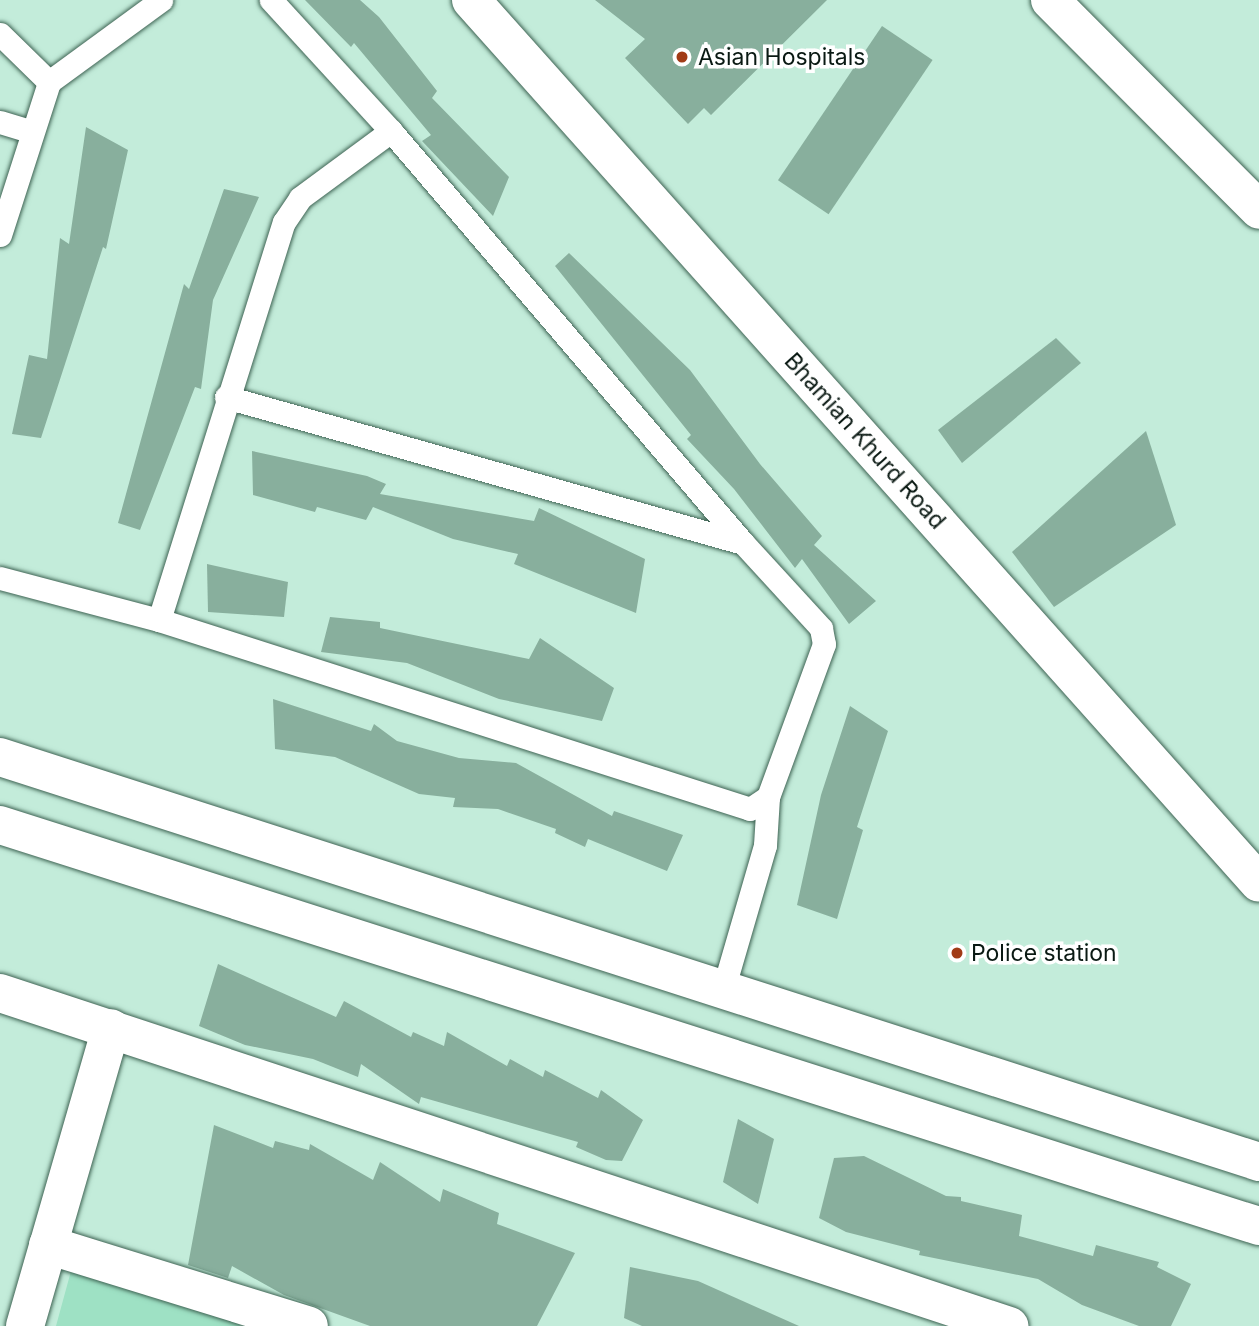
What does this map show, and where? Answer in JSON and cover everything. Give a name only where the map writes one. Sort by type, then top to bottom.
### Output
[{"type":"street","name":"Bhamian Khurd Road","points":[[471,0],[1259,883]]},
{"type":"street","points":[[1050,0],[1259,211]]},
{"type":"street","points":[[0,757],[1259,1162]]},
{"type":"street","points":[[0,825],[1259,1226]]},
{"type":"street","points":[[0,993],[111,1028],[951,1317],[1009,1326]]},
{"type":"street","points":[[24,1326],[111,1028]]},
{"type":"street","points":[[48,1245],[296,1324]]},
{"type":"lane","points":[[0,235],[30,131],[49,82],[161,0]]},
{"type":"lane","points":[[271,0],[391,131],[825,636],[768,797],[765,845],[723,990]]},
{"type":"lane","points":[[0,34],[49,82]]},
{"type":"lane","points":[[0,122],[30,131]]},
{"type":"lane","points":[[159,620],[226,397],[291,208],[391,131]]},
{"type":"lane","points":[[226,397],[743,543]]},
{"type":"lane","points":[[0,578],[159,620],[750,809],[768,797]]},
{"type":"green space","points":[[71,1271],[242,1319],[240,1326],[56,1326]]},
{"type":"building","points":[[305,0],[360,0],[379,17],[437,91],[432,98],[509,177],[493,216],[422,141],[431,135],[354,43],[351,47]]},
{"type":"building","points":[[595,0],[827,0],[711,115],[704,108],[688,124],[625,58],[645,39]]},
{"type":"building","points":[[882,26],[933,60],[829,214],[778,180]]},
{"type":"building","points":[[86,127],[128,150],[106,249],[103,247],[41,438],[12,434],[29,355],[47,359],[60,238],[69,244]]},
{"type":"building","points":[[224,189],[259,197],[213,300],[201,389],[195,387],[140,530],[118,523],[184,284],[189,289]]},
{"type":"building","points":[[569,253],[690,370],[760,464],[822,536],[814,545],[876,601],[849,624],[802,559],[795,568],[734,489],[687,439],[691,435],[555,266]]},
{"type":"building","points":[[1056,338],[1081,363],[962,463],[938,430]]},
{"type":"building","points":[[1146,431],[1176,525],[1054,607],[1012,552]]},
{"type":"building","points":[[252,451],[367,476],[386,484],[380,494],[534,521],[539,508],[645,559],[636,613],[514,564],[518,554],[453,539],[373,507],[366,520],[317,507],[315,512],[253,495]]},
{"type":"building","points":[[207,564],[288,582],[284,617],[208,612]]},
{"type":"building","points":[[330,617],[380,622],[380,628],[529,659],[540,638],[614,688],[602,721],[499,699],[407,663],[321,652]]},
{"type":"building","points":[[273,699],[371,731],[374,724],[397,741],[459,758],[516,763],[612,816],[614,811],[683,835],[667,871],[588,839],[585,847],[555,833],[556,829],[498,809],[453,807],[455,798],[419,794],[335,757],[275,749]]},
{"type":"building","points":[[850,706],[888,731],[857,827],[863,830],[837,919],[797,905],[821,795]]},
{"type":"building","points":[[218,964],[336,1017],[344,1001],[411,1037],[413,1032],[444,1046],[447,1032],[507,1066],[510,1059],[543,1077],[545,1070],[598,1098],[601,1090],[643,1120],[622,1161],[606,1160],[576,1147],[578,1142],[421,1097],[419,1104],[361,1064],[358,1077],[313,1059],[245,1045],[199,1026]]},
{"type":"building","points":[[738,1119],[774,1139],[758,1204],[723,1182]]},
{"type":"building","points":[[214,1125],[273,1148],[275,1141],[309,1150],[310,1144],[373,1180],[380,1162],[440,1202],[443,1189],[499,1213],[497,1224],[575,1253],[537,1326],[370,1326],[284,1295],[232,1266],[228,1278],[188,1265]]},
{"type":"building","points":[[864,1156],[946,1196],[961,1197],[961,1201],[1022,1215],[1019,1236],[1093,1256],[1096,1245],[1159,1262],[1157,1267],[1191,1284],[1171,1326],[1139,1326],[1082,1305],[1038,1279],[919,1255],[920,1251],[846,1232],[819,1218],[834,1158]]},
{"type":"building","points":[[630,1267],[698,1281],[799,1326],[642,1326],[624,1318]]},
{"type":"place","name":"Asian Hospitals","points":[[682,57]]},
{"type":"place","name":"Police station","points":[[957,953]]}]
